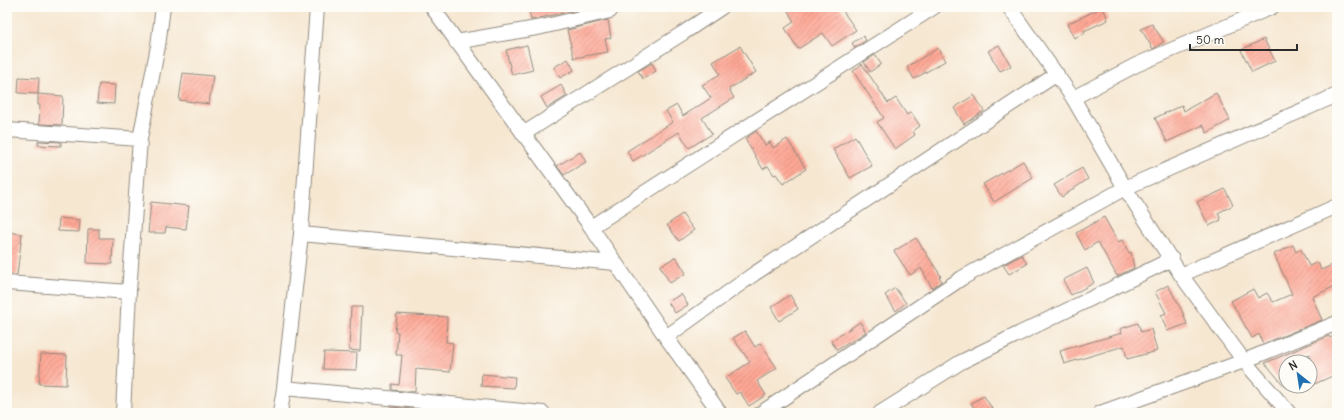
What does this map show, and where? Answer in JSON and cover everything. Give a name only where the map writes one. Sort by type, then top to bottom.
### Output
[{"type":"street","points":[[123,413],[129,292],[140,139],[158,46],[163,7]]},
{"type":"street","points":[[280,413],[301,234],[317,7]]},
{"type":"street","points":[[432,7],[591,227],[720,413]]},
{"type":"street","points":[[523,134],[683,34],[722,7]]},
{"type":"street","points":[[591,227],[934,7]]},
{"type":"street","points":[[1011,7],[1073,98],[1125,188],[1182,275],[1244,361],[1289,413]]},
{"type":"street","points":[[1073,98],[1136,65],[1272,7]]},
{"type":"street","points":[[456,42],[542,27],[610,11]]},
{"type":"street","points":[[666,337],[754,274],[1057,74]]},
{"type":"street","points":[[761,413],[962,278],[1125,188],[1337,94]]},
{"type":"street","points":[[7,130],[140,139]]},
{"type":"street","points":[[1182,275],[1337,206]]},
{"type":"street","points":[[301,234],[615,263]]},
{"type":"street","points":[[880,413],[961,362],[1172,259]]},
{"type":"street","points":[[7,284],[129,292]]},
{"type":"street","points":[[1100,413],[1244,361],[1337,323]]},
{"type":"street","points":[[284,388],[543,413]]},
{"type":"building","points":[[539,7],[590,7],[531,20],[529,10]]},
{"type":"building","points":[[617,7],[629,7],[629,10],[618,13]]},
{"type":"building","points":[[786,7],[840,7],[856,30],[832,46],[823,33],[798,49],[785,28],[794,22]]},
{"type":"building","points":[[1103,7],[1108,20],[1084,31],[1085,33],[1074,38],[1067,24]]},
{"type":"building","points":[[608,20],[611,38],[605,39],[608,52],[574,58],[567,30]]},
{"type":"building","points":[[1152,24],[1164,42],[1153,49],[1141,29]]},
{"type":"building","points":[[863,36],[866,40],[855,48],[852,43]]},
{"type":"building","points":[[1264,39],[1275,61],[1252,72],[1241,50]]},
{"type":"building","points":[[527,45],[533,70],[512,75],[506,50]]},
{"type":"building","points":[[999,45],[1011,66],[1000,71],[988,51]]},
{"type":"building","points":[[740,46],[756,72],[729,89],[734,98],[702,118],[712,134],[689,148],[679,132],[633,161],[627,151],[673,122],[666,111],[677,105],[683,116],[711,98],[702,85],[720,74],[713,62]]},
{"type":"building","points":[[938,48],[945,61],[914,79],[907,67]]},
{"type":"building","points":[[875,55],[881,64],[870,72],[864,62]]},
{"type":"building","points":[[568,59],[574,70],[560,78],[554,67]]},
{"type":"building","points":[[652,63],[656,71],[643,79],[638,71]]},
{"type":"building","points":[[862,64],[888,103],[896,98],[907,115],[911,112],[920,126],[913,131],[915,135],[895,149],[877,122],[884,118],[853,71]]},
{"type":"building","points":[[183,73],[213,76],[209,104],[179,100]]},
{"type":"building","points":[[19,77],[39,78],[38,94],[18,93]]},
{"type":"building","points":[[99,84],[115,85],[114,104],[97,103]]},
{"type":"building","points":[[561,85],[567,96],[547,108],[541,97]]},
{"type":"building","points":[[1216,93],[1230,120],[1207,133],[1203,125],[1167,142],[1155,118],[1182,105],[1184,111]]},
{"type":"building","points":[[38,94],[63,96],[62,125],[39,124],[40,105],[38,105]]},
{"type":"building","points":[[974,95],[984,111],[964,124],[954,108]]},
{"type":"building","points":[[756,131],[765,145],[770,142],[773,148],[787,139],[806,169],[783,184],[768,166],[763,169],[745,139]]},
{"type":"building","points":[[855,136],[872,166],[850,178],[833,149]]},
{"type":"building","points":[[38,141],[61,142],[61,146],[38,145]]},
{"type":"building","points":[[580,152],[586,162],[564,175],[557,166]]},
{"type":"building","points":[[1023,161],[1033,178],[994,202],[983,184]]},
{"type":"building","points":[[1082,168],[1088,179],[1062,197],[1054,185]]},
{"type":"building","points":[[1225,189],[1233,205],[1218,213],[1221,220],[1209,226],[1197,202]]},
{"type":"building","points":[[151,202],[189,206],[186,229],[166,227],[165,233],[148,233]]},
{"type":"building","points":[[682,214],[694,230],[679,241],[667,225]]},
{"type":"building","points":[[1104,217],[1118,242],[1122,240],[1129,253],[1131,252],[1134,268],[1117,276],[1098,242],[1085,250],[1076,233]]},
{"type":"building","points":[[59,218],[80,220],[79,232],[58,231]]},
{"type":"building","points":[[88,229],[99,229],[99,238],[113,238],[112,264],[87,263]]},
{"type":"building","points":[[7,232],[22,234],[17,275],[7,275]]},
{"type":"building","points":[[916,238],[941,276],[939,277],[942,281],[932,288],[921,268],[910,275],[894,251]]},
{"type":"building","points":[[1293,245],[1296,252],[1301,249],[1309,266],[1318,262],[1321,270],[1337,263],[1337,285],[1312,297],[1322,320],[1263,344],[1259,334],[1252,338],[1231,301],[1253,289],[1258,298],[1267,293],[1273,302],[1292,294],[1274,254]]},
{"type":"building","points":[[1022,255],[1027,264],[1009,274],[1003,265]]},
{"type":"building","points":[[676,257],[686,273],[670,283],[660,266]]},
{"type":"building","points":[[1087,268],[1094,283],[1071,295],[1063,280]]},
{"type":"building","points":[[1168,285],[1187,324],[1167,331],[1161,315],[1166,313],[1155,292]]},
{"type":"building","points":[[895,288],[906,303],[896,311],[885,295]]},
{"type":"building","points":[[681,294],[688,305],[675,313],[668,302]]},
{"type":"building","points":[[790,295],[798,309],[779,321],[771,307]]},
{"type":"building","points":[[351,307],[362,307],[360,351],[349,350]]},
{"type":"building","points":[[397,314],[447,317],[446,342],[453,343],[450,372],[416,369],[415,392],[392,390],[392,384],[399,385],[402,355],[396,355],[398,332],[395,332]]},
{"type":"building","points":[[860,322],[866,332],[837,350],[831,341]]},
{"type":"building","points":[[1138,323],[1141,332],[1151,329],[1157,351],[1127,359],[1124,346],[1064,364],[1060,351],[1122,333],[1120,329]]},
{"type":"building","points":[[745,331],[755,347],[760,343],[777,368],[757,381],[766,395],[749,406],[740,392],[736,394],[725,378],[750,362],[733,338]]},
{"type":"building","points":[[1337,334],[1337,374],[1318,382],[1318,354],[1286,354],[1329,336],[1330,338]]},
{"type":"building","points":[[324,352],[357,353],[356,370],[323,369]]},
{"type":"building","points":[[41,354],[67,355],[66,385],[39,384]]},
{"type":"building","points":[[1278,358],[1278,378],[1265,363]]},
{"type":"building","points":[[482,374],[515,377],[514,388],[481,386]]},
{"type":"building","points":[[984,396],[995,413],[977,413],[971,403]]},
{"type":"building","points":[[390,407],[413,409],[413,413],[390,413]]}]
